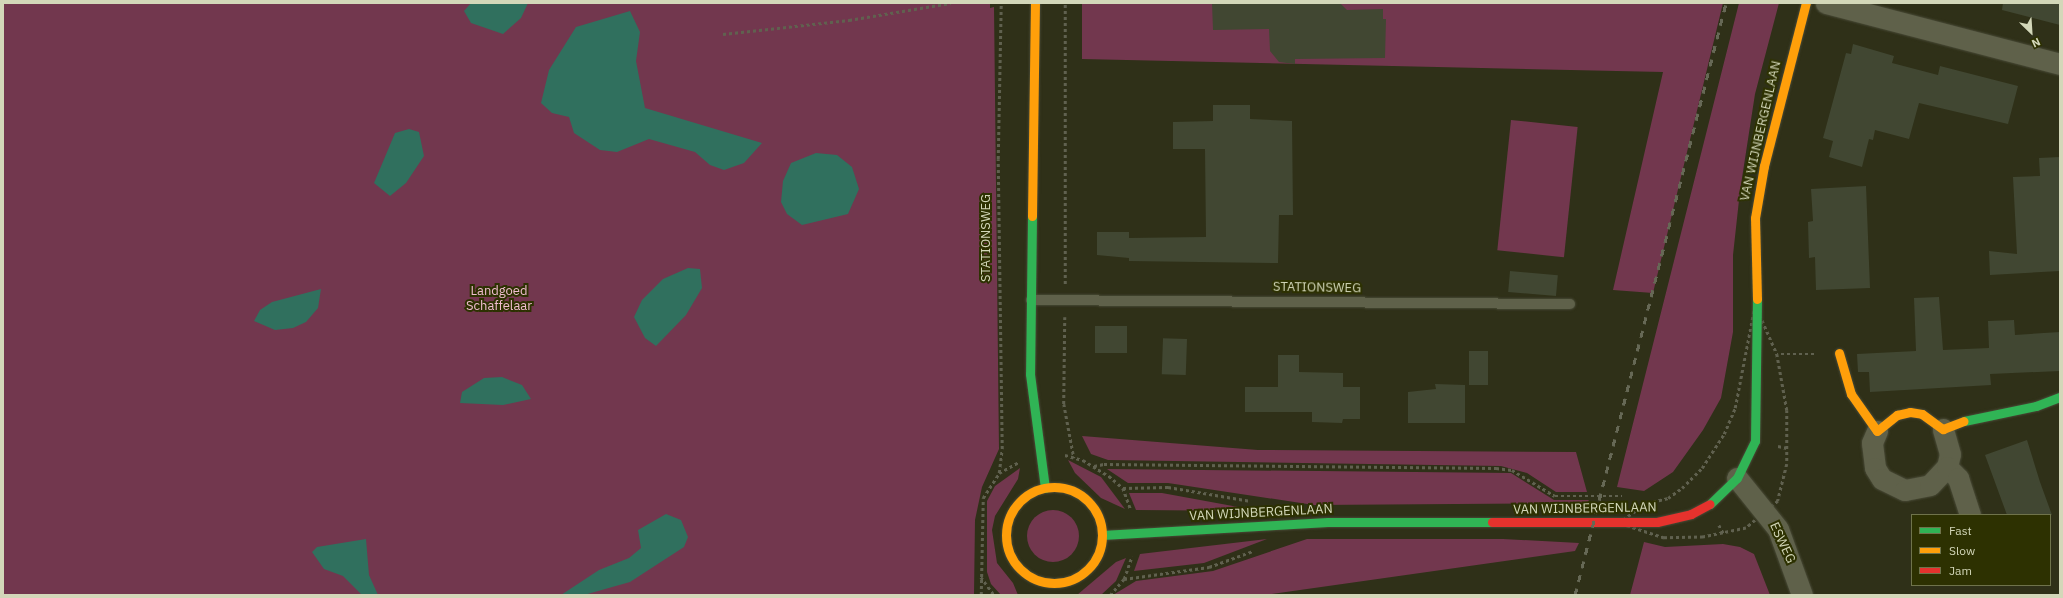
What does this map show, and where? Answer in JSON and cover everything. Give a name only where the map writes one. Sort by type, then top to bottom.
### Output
[{"type":"street","points":[[1035,3],[1030,374],[1045,488]]},
{"type":"street","name":"VAN WIJNBERGENLAAN","points":[[1102,535],[1328,522],[1657,522],[1691,514],[1709,505],[1737,478],[1755,441],[1755,218],[1764,166],[1806,3]]},
{"type":"street","points":[[1826,3],[2060,64]]},
{"type":"street","points":[[1839,353],[1851,394],[1877,431]]},
{"type":"street","points":[[1943,429],[1975,416],[2036,406],[2060,397]]},
{"type":"street","points":[[1910,412],[1922,414],[1943,429],[1949,448],[1947,467],[1940,478],[1924,488],[1905,490],[1893,486],[1875,468],[1872,456],[1877,431],[1897,415],[1910,412]]},
{"type":"street","points":[[1947,467],[1958,478],[1970,514]]},
{"type":"street","name":"ESWEG","points":[[1737,478],[1778,529],[1802,595]]},
{"type":"street","points":[[1045,488],[1073,491],[1085,498],[1094,509],[1102,535],[1100,549],[1086,571],[1068,581],[1048,583],[1021,571],[1011,559],[1006,544],[1010,515],[1031,492],[1045,488]]},
{"type":"street","points":[[1046,595],[1048,583]]},
{"type":"lane","name":"STATIONSWEG","points":[[1031,300],[1065,298],[1570,304]]},
{"type":"path","points":[[723,34],[849,20],[951,3]]},
{"type":"path","name":"STATIONSWEG","points":[[981,577],[983,498],[999,473],[1002,449],[998,159],[1001,3]]},
{"type":"path","points":[[1065,3],[1064,404],[1074,458],[1094,466],[1123,488],[1168,487],[1253,502]]},
{"type":"path","points":[[1787,448],[1787,410],[1778,354],[1839,353]]},
{"type":"path","points":[[1642,500],[1647,503],[1668,498],[1682,488],[1702,468],[1724,434]]},
{"type":"path","points":[[1094,466],[1104,464],[1496,468],[1512,470],[1555,496],[1629,497]]},
{"type":"path","points":[[1124,579],[1209,567],[1259,549]]},
{"type":"path","points":[[981,577],[981,595]]},
{"type":"path","points":[[981,577],[994,595]]},
{"type":"green space","name":"Landgoed Schaffelaar","points":[[3,3],[990,3],[990,8],[994,7],[999,449],[982,487],[975,520],[974,595],[3,595]]},
{"type":"green space","points":[[1082,3],[1723,3],[1653,293],[1613,290],[1663,72],[1082,59]]},
{"type":"green space","points":[[1739,3],[1779,3],[1755,94],[1740,191],[1733,255],[1733,332],[1721,398],[1703,430],[1673,472],[1644,491],[1617,487]]},
{"type":"green space","points":[[1511,120],[1578,127],[1564,257],[1497,250]]},
{"type":"green space","points":[[1082,436],[1258,450],[1576,452],[1587,492],[1556,492],[1527,473],[1501,466],[1108,460],[1091,454]]},
{"type":"green space","points":[[1068,460],[1101,477],[1125,509],[1101,498],[1075,473]]},
{"type":"green space","points":[[1020,468],[1018,479],[995,516],[992,530],[997,563],[1013,583],[1018,595],[1001,595],[991,584],[987,572],[987,501],[995,486]]},
{"type":"green space","points":[[1107,469],[1511,473],[1554,500],[1589,500],[1587,503],[1314,505],[1168,483],[1128,483]]},
{"type":"green space","points":[[1129,493],[1162,493],[1260,511],[1136,510]]},
{"type":"green space","points":[[1048,510],[1058,510],[1072,517],[1079,531],[1079,541],[1072,555],[1058,562],[1048,562],[1038,558],[1031,551],[1027,541],[1027,531],[1031,521],[1038,514]]},
{"type":"green space","points":[[1267,539],[1204,563],[1134,571],[1140,554]]},
{"type":"green space","points":[[1307,539],[1503,539],[1579,543],[1575,551],[1265,595],[1113,595],[1136,581],[1213,571]]},
{"type":"green space","points":[[1644,542],[1665,547],[1723,544],[1740,547],[1754,554],[1770,595],[1630,595]]},
{"type":"green space","points":[[1126,558],[1116,581],[1101,595],[1077,595],[1116,562]]},
{"type":"water","points":[[471,3],[528,3],[521,18],[503,34],[471,23],[464,11]]},
{"type":"water","points":[[630,11],[640,32],[636,61],[645,108],[762,143],[744,163],[724,170],[710,165],[695,152],[649,139],[617,152],[600,150],[574,133],[569,117],[552,113],[541,103],[549,70],[576,27]]},
{"type":"water","points":[[409,129],[419,132],[424,156],[406,183],[390,196],[374,183],[395,133]]},
{"type":"water","points":[[816,153],[837,155],[852,167],[859,189],[848,214],[802,225],[787,214],[781,202],[783,181],[791,163]]},
{"type":"water","points":[[688,268],[700,269],[702,288],[686,315],[656,346],[645,338],[634,317],[642,300],[663,279]]},
{"type":"water","points":[[321,289],[318,308],[306,322],[293,328],[275,330],[254,321],[260,310],[272,302]]},
{"type":"water","points":[[502,377],[522,385],[531,399],[503,405],[460,403],[462,392],[484,378]]},
{"type":"water","points":[[666,514],[681,520],[688,537],[684,547],[630,582],[584,595],[561,595],[599,570],[629,558],[641,548],[638,530]]},
{"type":"water","points":[[366,539],[369,575],[378,595],[362,595],[343,576],[324,569],[312,552],[317,547]]},
{"type":"building","points":[[1212,3],[1340,3],[1347,10],[1383,9],[1383,19],[1386,19],[1385,58],[1295,59],[1295,64],[1279,62],[1270,51],[1269,29],[1213,30]]},
{"type":"building","points":[[2003,3],[2060,3],[2060,25],[2002,10]]},
{"type":"building","points":[[1853,44],[1894,56],[1892,63],[1938,75],[1940,66],[2018,86],[2008,124],[1919,103],[1909,139],[1875,130],[1873,140],[1869,139],[1862,167],[1829,157],[1833,141],[1823,138],[1846,53],[1851,54]]},
{"type":"building","points":[[1213,105],[1250,105],[1250,119],[1292,121],[1293,215],[1279,215],[1278,263],[1129,261],[1129,258],[1097,255],[1097,232],[1129,232],[1129,238],[1206,237],[1205,149],[1173,149],[1173,122],[1213,121]]},
{"type":"building","points":[[2060,157],[2060,271],[1990,275],[1989,251],[2017,254],[2013,177],[2040,176],[2039,158]]},
{"type":"building","points":[[1866,186],[1870,288],[1816,290],[1815,257],[1809,258],[1808,222],[1813,221],[1811,189]]},
{"type":"building","points":[[1510,271],[1558,275],[1556,296],[1508,292]]},
{"type":"building","points":[[1939,297],[1943,350],[1989,348],[1988,321],[2014,320],[2015,335],[2060,332],[2060,371],[1990,374],[1991,385],[1870,392],[1869,372],[1858,372],[1857,354],[1916,351],[1914,298]]},
{"type":"building","points":[[1095,326],[1127,326],[1127,353],[1095,353]]},
{"type":"building","points":[[1163,338],[1187,339],[1186,375],[1162,374]]},
{"type":"building","points":[[1469,351],[1488,351],[1488,385],[1469,385]]},
{"type":"building","points":[[1278,355],[1299,355],[1299,372],[1343,373],[1343,387],[1360,387],[1360,419],[1343,419],[1342,423],[1312,422],[1312,412],[1245,412],[1245,387],[1278,387]]},
{"type":"building","points":[[1435,384],[1465,385],[1465,423],[1408,423],[1408,392],[1436,389]]},
{"type":"building","points":[[2027,440],[2052,515],[2007,514],[1985,455]]},
{"type":"railway","points":[[1575,595],[1726,3]]},
{"type":"traffic: fast","points":[[1032,216],[1030,374],[1045,488]]},
{"type":"traffic: fast","points":[[1710,504],[1737,478],[1755,441],[1757,299]]},
{"type":"traffic: fast","points":[[1964,421],[2036,406],[2060,397]]},
{"type":"traffic: fast","points":[[1102,535],[1328,522],[1492,522]]},
{"type":"traffic: slow","points":[[1032,216],[1035,3]]},
{"type":"traffic: slow","points":[[1757,299],[1755,218],[1764,166],[1806,3]]},
{"type":"traffic: slow","points":[[1839,353],[1851,394],[1877,431],[1897,415],[1910,412],[1922,414],[1943,429],[1964,421]]},
{"type":"traffic: slow","points":[[1054,487],[1072,491],[1081,495],[1088,501],[1094,508],[1098,517],[1102,535],[1098,553],[1094,562],[1088,569],[1081,575],[1072,579],[1054,583],[1036,579],[1027,575],[1020,569],[1014,562],[1010,553],[1006,535],[1010,517],[1014,508],[1020,501],[1027,495],[1036,491],[1054,487]]},
{"type":"traffic: jam","points":[[1492,522],[1657,522],[1691,514],[1710,504]]}]
